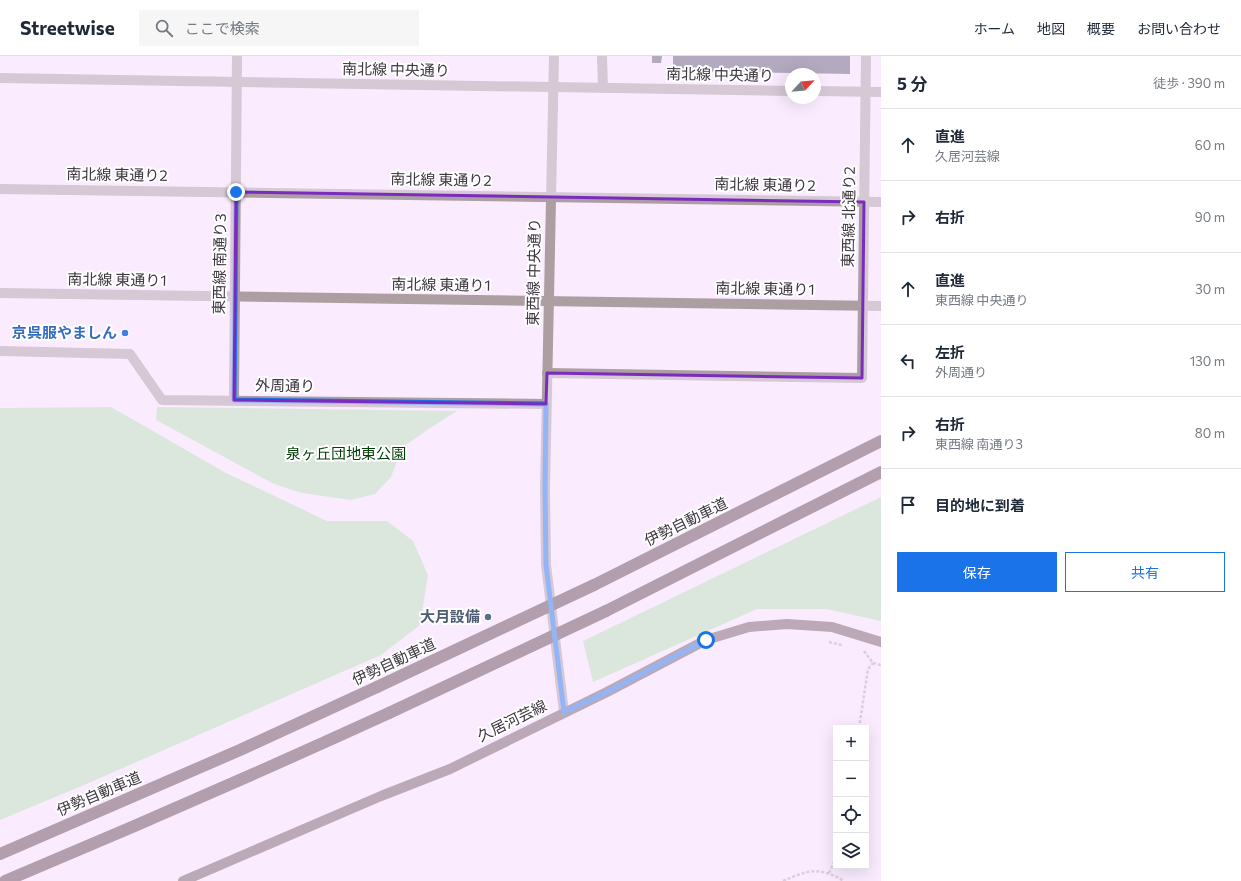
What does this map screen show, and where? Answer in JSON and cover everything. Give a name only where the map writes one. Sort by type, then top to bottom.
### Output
[{"type":"highway","name":"伊勢自動車道","points":[[0,854],[92,815],[378,688],[594,586],[881,441]]},
{"type":"highway","points":[[5,881],[252,775],[389,713],[606,611],[881,472]]},
{"type":"main road","name":"久居河芸線","points":[[183,881],[381,796],[450,769],[607,692],[706,640],[749,627],[787,624],[832,627],[881,642]]},
{"type":"street","name":"東西線 南通り3","points":[[234,400],[238,56]]},
{"type":"street","name":"東西線 中央通り","points":[[554,56],[546,404],[546,565],[564,712]]},
{"type":"street","points":[[602,56],[603,88]]},
{"type":"street","name":"東西線 北通り2","points":[[547,373],[862,378],[866,56]]},
{"type":"street","name":"南北線 中央通り","points":[[0,78],[785,91]]},
{"type":"street","points":[[821,91],[881,92]]},
{"type":"street","name":"南北線 東通り2","points":[[0,189],[881,202]]},
{"type":"street","name":"南北線 東通り1","points":[[0,293],[881,306]]},
{"type":"street","name":"外周通り","points":[[0,351],[130,354],[162,400],[546,404]]},
{"type":"path","points":[[829,642],[843,646]]},
{"type":"path","points":[[858,650],[866,652],[869,659],[874,664]]},
{"type":"path","points":[[859,725],[868,669],[874,664],[881,664]]},
{"type":"path","points":[[828,873],[833,864]]},
{"type":"path","points":[[782,881],[813,871],[824,871],[844,881]]},
{"type":"highlighted area","points":[[236,192],[864,202],[862,378],[547,373],[546,404],[234,400]]},
{"type":"green space","points":[[111,407],[226,473],[327,521],[387,521],[413,541],[428,575],[420,625],[381,655],[84,785],[0,820],[0,408]]},
{"type":"green space","name":"泉ヶ丘団地東公園","points":[[157,407],[457,411],[402,448],[391,477],[375,494],[351,500],[302,493],[274,484],[156,420]]},
{"type":"green space","points":[[881,497],[881,621],[826,609],[757,609],[593,682],[583,641]]},
{"type":"building","points":[[652,56],[662,56],[661,63],[652,63]]},
{"type":"building","points":[[673,56],[850,56],[850,74],[821,74],[821,68],[785,68],[785,73],[673,71]]},
{"type":"place","name":"京呉服やましん","points":[[125,333]]},
{"type":"place","name":"大月設備","points":[[488,617]]},
{"type":"route","points":[[236,192],[234,400],[546,404],[546,565],[564,712],[607,692],[706,640]]}]
